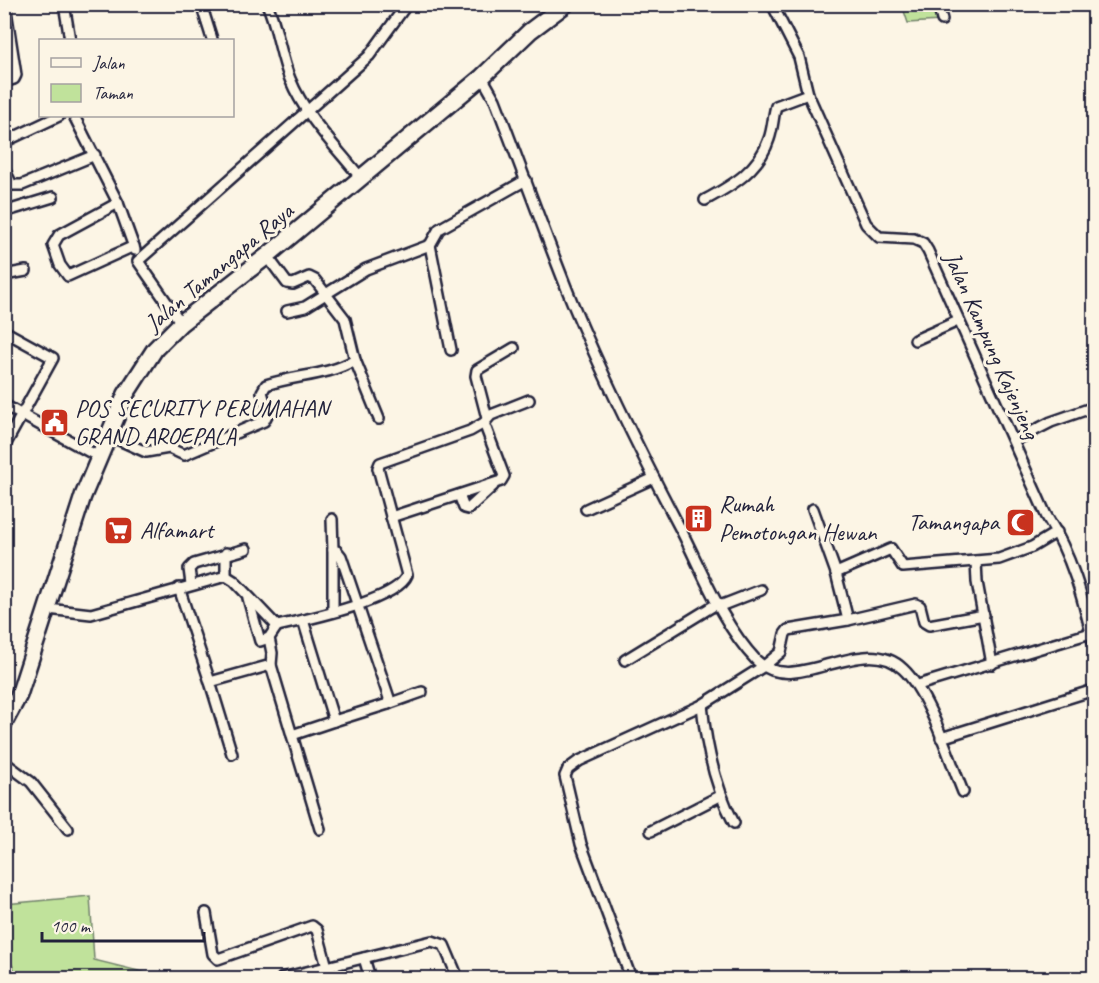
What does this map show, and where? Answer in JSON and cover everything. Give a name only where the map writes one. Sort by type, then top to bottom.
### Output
[{"type":"main road","name":"Jalan Tamangapa Raya","points":[[4,723],[19,695],[48,609],[71,527],[99,457],[135,378],[155,349],[181,323],[267,256],[566,4]]},
{"type":"street","points":[[4,82],[16,75],[6,27],[5,4]]},
{"type":"street","points":[[64,4],[70,39]]},
{"type":"street","points":[[201,4],[212,39]]},
{"type":"street","points":[[267,4],[274,20],[291,81],[308,112],[360,177]]},
{"type":"street","points":[[138,261],[369,56],[407,4]]},
{"type":"street","name":"Jalan Kampung Kajenjeng","points":[[772,4],[799,57],[808,94],[866,225],[879,237],[914,239],[923,243],[1046,515],[1057,532],[1080,584],[1095,645]]},
{"type":"street","points":[[938,4],[942,20]]},
{"type":"street","points":[[482,77],[495,100],[572,301],[654,478],[719,605],[747,649],[764,666],[775,670],[795,672],[867,656],[882,656],[904,669],[918,685],[963,792]]},
{"type":"street","points":[[705,200],[737,182],[753,169],[769,139],[776,106],[808,94]]},
{"type":"street","points":[[4,142],[57,117]]},
{"type":"street","points":[[75,117],[118,203],[138,261],[181,323]]},
{"type":"street","points":[[4,168],[12,185],[22,185],[95,155]]},
{"type":"street","points":[[287,311],[305,307],[366,269],[430,245],[439,229],[526,180]]},
{"type":"street","points":[[4,212],[52,197]]},
{"type":"street","points":[[118,203],[58,235],[53,245],[60,265],[68,276],[134,246]]},
{"type":"street","points":[[430,245],[451,350]]},
{"type":"street","points":[[267,256],[287,283],[293,284],[309,277],[315,279],[345,319],[355,360],[379,419]]},
{"type":"street","points":[[4,275],[26,272]]},
{"type":"street","points":[[915,340],[958,321]]},
{"type":"street","points":[[4,331],[53,358],[4,447]]},
{"type":"street","points":[[459,495],[464,508],[468,509],[504,476],[486,420],[476,376],[477,370],[514,348]]},
{"type":"street","points":[[108,435],[146,452],[169,448],[184,455],[264,420],[268,412],[262,392],[266,385],[302,375],[332,371],[355,360]]},
{"type":"street","points":[[248,595],[260,641],[268,638],[277,626],[357,604],[391,591],[405,581],[407,575],[378,468],[380,463],[470,431],[486,420],[529,400]]},
{"type":"street","points":[[4,405],[99,457]]},
{"type":"street","points":[[1014,441],[1051,422],[1095,407]]},
{"type":"street","points":[[586,509],[654,478]]},
{"type":"street","points":[[391,517],[495,484]]},
{"type":"street","points":[[813,509],[836,573],[848,621]]},
{"type":"street","points":[[332,519],[333,611]]},
{"type":"street","points":[[836,573],[891,549],[903,567],[976,561],[1010,555],[1032,547],[1057,532]]},
{"type":"street","points":[[191,584],[189,569],[194,564],[246,549]]},
{"type":"street","points":[[333,550],[337,550],[341,556],[389,698],[388,704]]},
{"type":"street","points":[[226,553],[226,576],[248,595],[277,626]]},
{"type":"street","points":[[976,561],[992,664]]},
{"type":"street","points":[[48,609],[91,614],[226,576]]},
{"type":"street","points":[[179,588],[232,754]]},
{"type":"street","points":[[624,660],[719,605],[761,590]]},
{"type":"street","points":[[631,978],[581,844],[565,776],[568,770],[579,761],[702,705],[764,666],[781,652],[784,634],[788,630],[848,621],[916,604],[920,606],[924,622],[929,625],[984,615]]},
{"type":"street","points":[[303,620],[334,721]]},
{"type":"street","points":[[918,685],[1093,632]]},
{"type":"street","points":[[268,638],[272,653],[271,665],[320,829]]},
{"type":"street","points":[[210,682],[271,665]]},
{"type":"street","points":[[941,738],[1095,690]]},
{"type":"street","points":[[292,735],[422,692]]},
{"type":"street","points":[[702,705],[720,796],[734,824]]},
{"type":"street","points":[[4,762],[31,782],[68,829]]},
{"type":"street","points":[[651,831],[720,796]]},
{"type":"street","points":[[206,913],[213,954],[218,959],[312,926],[317,930],[327,967]]},
{"type":"street","points":[[282,978],[439,941],[449,952],[458,978]]},
{"type":"street","points":[[364,958],[370,978]]},
{"type":"green space","points":[[902,5],[937,5],[940,21],[908,23]]},
{"type":"green space","points":[[90,896],[94,960],[151,974],[152,978],[18,978],[5,949],[5,904]]},
{"type":"place","name":"POS SECURITY PERUMAHAN GRAND AROEPALA","points":[[54,422]]},
{"type":"place","name":"Rumah Pemotongan Hewan","points":[[698,518]]},
{"type":"place","name":"Tamangapa","points":[[1020,522]]},
{"type":"place","name":"Alfamart","points":[[119,530]]}]
